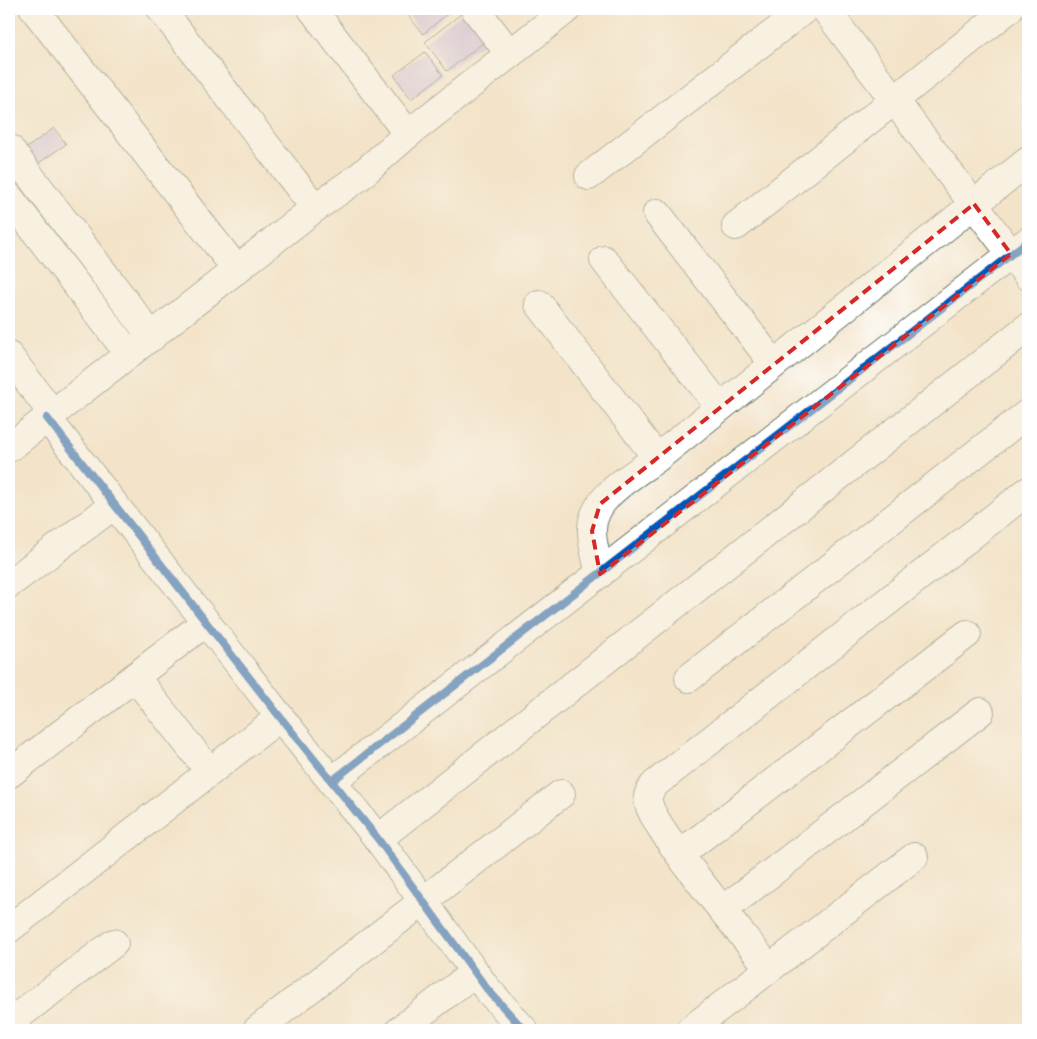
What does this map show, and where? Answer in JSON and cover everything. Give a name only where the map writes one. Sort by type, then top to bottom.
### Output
[{"type":"street","points":[[34,9],[237,270]]},
{"type":"street","points":[[161,9],[315,208]]},
{"type":"street","points":[[312,9],[408,134]]},
{"type":"street","points":[[475,9],[510,54]]},
{"type":"street","points":[[9,448],[315,208],[359,177],[408,134],[567,9]]},
{"type":"street","points":[[589,176],[805,9]]},
{"type":"street","points":[[825,9],[974,204],[1020,247],[1028,276]]},
{"type":"street","points":[[736,226],[1009,9]]},
{"type":"street","points":[[9,148],[152,337]]},
{"type":"street","points":[[600,574],[592,531],[594,517],[600,504],[613,490],[657,458],[1028,161]]},
{"type":"street","points":[[9,197],[129,354]]},
{"type":"street","points":[[657,213],[774,364]]},
{"type":"street","points":[[332,782],[1020,247]]},
{"type":"street","points":[[604,260],[720,407]]},
{"type":"street","points":[[539,304],[657,458]]},
{"type":"street","points":[[378,839],[1028,327]]},
{"type":"street","points":[[9,356],[114,505],[378,839],[475,972],[524,1030]]},
{"type":"street","points":[[689,678],[1028,413]]},
{"type":"street","points":[[769,968],[680,854],[652,812],[648,802],[649,792],[655,784],[1028,490]]},
{"type":"street","points":[[9,584],[114,505]]},
{"type":"street","points":[[9,774],[206,622]]},
{"type":"street","points":[[680,854],[967,634]]},
{"type":"street","points":[[135,677],[210,772]]},
{"type":"street","points":[[723,910],[980,712]]},
{"type":"street","points":[[9,929],[280,717]]},
{"type":"street","points":[[257,1030],[561,794]]},
{"type":"street","points":[[690,1030],[914,857]]},
{"type":"street","points":[[9,1023],[114,943]]},
{"type":"street","points":[[400,1030],[475,972]]},
{"type":"highlighted area","points":[[974,204],[1011,254],[600,574],[592,531],[600,504]]},
{"type":"building","points":[[416,9],[453,9],[423,34],[408,15]]},
{"type":"building","points":[[466,10],[488,39],[447,71],[425,42]]},
{"type":"building","points":[[425,52],[443,75],[411,99],[394,75]]},
{"type":"building","points":[[54,128],[66,144],[36,165],[25,149]]},
{"type":"cycle path","points":[[332,781],[1028,241]]},
{"type":"cycle path","points":[[47,418],[280,717],[378,839],[487,989],[524,1030]]}]
